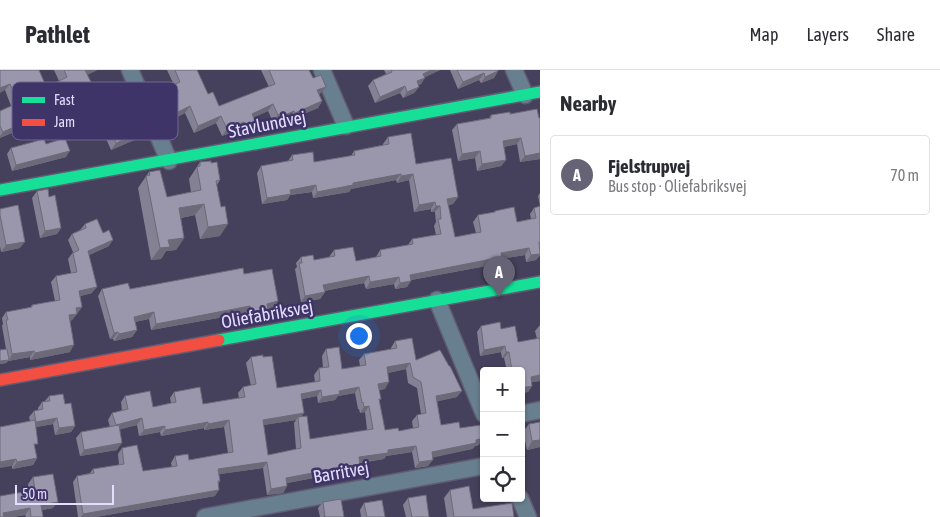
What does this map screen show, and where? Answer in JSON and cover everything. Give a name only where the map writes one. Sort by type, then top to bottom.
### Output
[{"type":"street","points":[[130,70],[135,82]]},
{"type":"street","points":[[322,70],[346,126]]},
{"type":"street","points":[[514,70],[532,94]]},
{"type":"street","name":"Stavlundvej","points":[[0,190],[169,161],[346,126],[532,94]]},
{"type":"street","points":[[160,140],[169,161]]},
{"type":"street","name":"Oliefabriksvej","points":[[0,380],[540,282]]},
{"type":"street","points":[[437,300],[483,412]]},
{"type":"street","points":[[525,413],[540,410]]},
{"type":"street","name":"Barritvej","points":[[204,517],[480,467]]},
{"type":"street","points":[[522,502],[528,517]]},
{"type":"building","points":[[0,70],[39,70],[44,82],[12,82],[12,89],[10,84],[0,88]]},
{"type":"building","points":[[64,70],[85,70],[91,82],[57,82],[67,77]]},
{"type":"building","points":[[175,70],[197,70],[208,94],[213,92],[219,106],[275,84],[269,70],[309,70],[313,78],[321,75],[326,87],[317,90],[322,101],[295,113],[294,111],[285,115],[284,112],[278,115],[273,104],[252,114],[257,125],[246,127],[244,122],[227,129],[221,116],[198,126],[190,106],[178,112],[178,83],[180,82]]},
{"type":"building","points":[[391,70],[431,70],[423,74],[425,78],[417,81],[419,87],[407,92],[405,86],[380,97],[373,80],[392,72]]},
{"type":"building","points":[[457,70],[498,71],[485,77],[484,73],[463,82]]},
{"type":"building","points":[[12,106],[12,128],[3,132],[0,126],[0,111]]},
{"type":"building","points":[[537,109],[540,118],[540,153],[525,156],[521,138],[503,141],[506,160],[482,164],[480,151],[462,154],[457,124],[491,118],[491,115]]},
{"type":"building","points":[[411,133],[416,164],[451,158],[458,197],[447,199],[455,237],[481,232],[478,215],[514,207],[517,222],[536,218],[534,208],[540,206],[540,254],[531,255],[529,248],[501,253],[502,257],[410,275],[411,281],[400,283],[399,277],[370,282],[369,276],[323,285],[325,292],[305,296],[299,263],[302,263],[301,257],[313,255],[314,260],[335,256],[334,250],[353,247],[356,261],[381,256],[380,250],[413,244],[412,239],[441,234],[438,219],[441,219],[440,206],[436,206],[435,202],[419,205],[413,174],[401,176],[401,174],[353,183],[353,185],[317,192],[316,185],[290,190],[291,194],[267,198],[261,166],[293,160],[292,155],[313,152],[314,162],[355,155],[354,151],[389,144],[388,137]]},
{"type":"building","points":[[40,140],[44,140],[46,144],[66,140],[70,151],[16,165],[11,148]]},
{"type":"building","points":[[211,161],[211,163],[217,162],[220,180],[216,181],[221,207],[225,206],[228,224],[208,227],[204,204],[179,208],[184,238],[168,240],[170,247],[160,248],[146,176],[150,175],[149,172],[160,170],[167,197],[201,190],[197,167],[200,166],[200,162]]},
{"type":"building","points":[[48,189],[49,197],[55,195],[61,228],[45,231],[37,191]]},
{"type":"building","points":[[18,205],[25,242],[6,245],[0,209]]},
{"type":"building","points":[[97,219],[103,233],[109,230],[113,240],[88,251],[97,287],[79,291],[82,307],[76,308],[77,314],[69,315],[74,345],[35,353],[34,351],[12,354],[6,312],[60,300],[56,276],[77,272],[73,253],[79,250],[72,234],[86,228],[85,224]]},
{"type":"building","points":[[243,268],[244,274],[272,269],[278,301],[267,304],[268,309],[251,312],[250,306],[156,324],[154,312],[134,317],[137,330],[119,334],[118,332],[114,333],[102,289],[128,283],[130,289]]},
{"type":"building","points":[[500,322],[501,329],[515,326],[518,342],[540,338],[540,375],[531,377],[532,386],[525,387],[525,367],[511,367],[509,352],[506,352],[505,346],[484,350],[481,326]]},
{"type":"building","points":[[412,338],[416,360],[440,350],[462,391],[436,396],[441,425],[459,422],[460,428],[480,425],[480,439],[476,440],[476,443],[432,452],[433,460],[419,462],[416,446],[388,450],[388,453],[359,457],[360,464],[286,478],[287,486],[271,489],[267,462],[218,469],[219,490],[83,514],[77,476],[94,473],[93,469],[124,464],[122,448],[137,445],[143,471],[177,466],[175,456],[188,454],[189,460],[233,452],[229,420],[165,430],[165,426],[144,430],[142,418],[116,425],[112,413],[128,409],[125,396],[150,391],[153,407],[176,402],[174,392],[200,387],[203,404],[245,397],[243,387],[256,384],[251,357],[272,356],[277,388],[320,381],[319,368],[329,367],[326,349],[339,347],[342,369],[366,365],[364,354],[397,348],[395,341]],"holes":[[[410,363],[413,377],[421,382],[426,413],[417,415],[419,427],[399,431],[398,428],[385,430],[378,384],[389,382],[387,367]],[[359,387],[364,407],[369,406],[373,429],[310,439],[307,416],[298,417],[301,448],[268,455],[263,420],[304,413],[301,394],[321,390],[322,397],[340,394],[339,391]]]},
{"type":"building","points":[[7,349],[9,360],[0,361],[0,350]]},
{"type":"building","points":[[63,394],[65,404],[71,403],[75,426],[59,428],[57,418],[36,422],[34,411],[43,409],[42,402],[50,401],[49,396]]},
{"type":"building","points":[[35,420],[38,444],[34,444],[37,458],[17,462],[16,459],[0,462],[0,427]]},
{"type":"building","points":[[540,422],[540,440],[532,441],[529,424]]},
{"type":"building","points":[[119,425],[122,443],[84,450],[81,432]]},
{"type":"building","points":[[53,474],[58,502],[41,505],[43,517],[31,517],[30,508],[3,513],[4,517],[0,517],[0,496],[35,490],[33,477]]},
{"type":"building","points":[[469,486],[473,509],[512,503],[514,517],[454,517],[450,490]]},
{"type":"building","points":[[426,495],[429,517],[412,517],[408,498]]},
{"type":"building","points":[[341,499],[344,517],[325,517],[323,502]]},
{"type":"building","points":[[382,500],[385,517],[367,517],[364,503]]},
{"type":"traffic: fast","points":[[0,190],[540,92]]},
{"type":"traffic: fast","points":[[219,340],[540,282]]},
{"type":"traffic: jam","points":[[0,380],[219,340]]},
{"type":"place","name":"Fjelstrupvej","points":[[499,297]]}]
